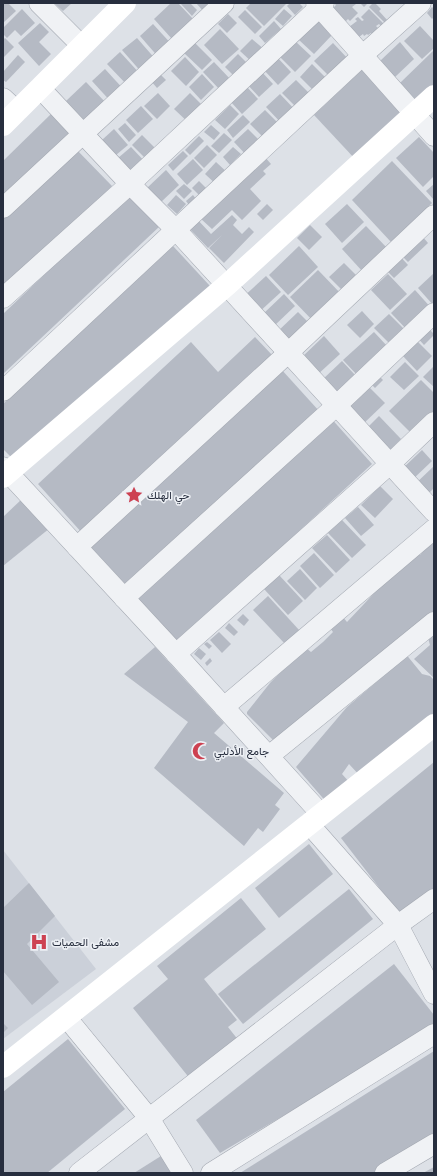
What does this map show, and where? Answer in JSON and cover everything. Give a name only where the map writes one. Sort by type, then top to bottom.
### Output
[{"type":"street","points":[[39,3],[82,46]]},
{"type":"street","points":[[8,111],[40,88],[125,3]]},
{"type":"street","points":[[3,208],[224,3]]},
{"type":"street","points":[[3,391],[420,3]]},
{"type":"street","points":[[3,298],[130,184],[320,4],[414,115],[434,136]]},
{"type":"street","points":[[40,88],[130,184],[176,230],[434,512]]},
{"type":"street","points":[[434,96],[227,285],[5,472],[77,547],[269,756],[315,819],[398,925],[434,994]]},
{"type":"street","points":[[77,547],[288,354],[434,215]]},
{"type":"street","points":[[124,598],[336,406],[434,313]]},
{"type":"street","points":[[176,654],[390,464],[434,422]]},
{"type":"street","points":[[224,707],[434,530]]},
{"type":"street","points":[[269,756],[434,622]]},
{"type":"street","points":[[3,1067],[434,725]]},
{"type":"street","points":[[79,1173],[398,925],[434,899]]},
{"type":"street","points":[[66,1017],[150,1118],[183,1173]]},
{"type":"street","points":[[211,1173],[434,1034]]},
{"type":"street","points":[[385,1173],[434,1144]]},
{"type":"shaded area","name":"مشفى الحميات","points":[[3,850],[96,969],[3,1039]]},
{"type":"building","points":[[3,3],[8,3],[16,11],[3,23]]},
{"type":"building","points":[[54,3],[72,3],[63,11]]},
{"type":"building","points":[[171,3],[178,3],[193,19],[172,39],[154,19]]},
{"type":"building","points":[[180,3],[190,3],[197,10],[192,16]]},
{"type":"building","points":[[196,3],[213,3],[204,12]]},
{"type":"building","points":[[251,3],[287,3],[264,26],[246,8]]},
{"type":"building","points":[[290,3],[299,3],[303,7],[295,15],[287,6]]},
{"type":"building","points":[[334,3],[354,3],[356,4],[352,7],[358,13],[350,21],[348,19],[346,21],[333,8],[336,5]]},
{"type":"building","points":[[360,3],[368,3],[364,7]]},
{"type":"building","points":[[373,3],[381,9],[379,11],[388,21],[386,24],[369,7]]},
{"type":"building","points":[[432,7],[434,9],[434,17],[432,19],[427,13]]},
{"type":"building","points":[[22,9],[35,23],[21,36],[15,30],[7,38],[3,34],[3,28]]},
{"type":"building","points":[[284,9],[292,16],[283,26],[275,19]]},
{"type":"building","points":[[369,9],[384,24],[382,27],[379,24],[376,26],[379,29],[373,35],[371,33],[364,36],[363,34],[359,37],[349,27],[357,21],[355,19],[358,17],[362,21],[364,20],[361,17]]},
{"type":"building","points":[[245,10],[262,27],[255,34],[238,17]]},
{"type":"building","points":[[228,14],[237,23],[227,33],[218,24]]},
{"type":"building","points":[[316,19],[332,35],[314,54],[298,39]]},
{"type":"building","points":[[274,21],[281,29],[265,43],[259,36]]},
{"type":"building","points":[[40,23],[49,32],[39,42],[51,54],[39,66],[18,43]]},
{"type":"building","points":[[153,24],[174,47],[160,59],[140,36]]},
{"type":"building","points":[[420,26],[434,41],[434,48],[422,59],[404,41]]},
{"type":"building","points":[[220,29],[239,49],[222,64],[204,45]]},
{"type":"building","points":[[5,38],[14,47],[3,58],[3,40]]},
{"type":"building","points":[[137,38],[157,61],[143,74],[122,50]]},
{"type":"building","points":[[252,39],[265,50],[253,63],[240,51]]},
{"type":"building","points":[[294,40],[311,56],[295,72],[279,56]]},
{"type":"building","points":[[194,42],[212,60],[202,70],[184,53]]},
{"type":"building","points":[[400,42],[414,59],[395,77],[380,61]]},
{"type":"building","points":[[333,43],[350,61],[332,79],[314,61]]},
{"type":"building","points":[[434,50],[434,88],[419,103],[400,83]]},
{"type":"building","points":[[120,52],[142,76],[129,87],[107,64]]},
{"type":"building","points":[[238,54],[250,66],[237,79],[225,67]]},
{"type":"building","points":[[18,55],[25,62],[6,82],[3,80],[3,72]]},
{"type":"building","points":[[276,56],[291,72],[278,85],[263,69]]},
{"type":"building","points":[[185,57],[199,72],[186,86],[171,71]]},
{"type":"building","points":[[214,62],[232,81],[221,91],[203,72]]},
{"type":"building","points":[[312,64],[328,80],[316,93],[300,77]]},
{"type":"building","points":[[105,69],[126,92],[113,104],[92,81]]},
{"type":"building","points":[[363,69],[405,114],[356,160],[314,115]]},
{"type":"building","points":[[260,70],[273,84],[259,97],[246,83]]},
{"type":"building","points":[[159,73],[166,80],[157,88],[151,81]]},
{"type":"building","points":[[202,74],[214,87],[201,100],[189,87]]},
{"type":"building","points":[[296,80],[313,97],[299,110],[282,93]]},
{"type":"building","points":[[86,82],[107,104],[88,124],[66,101]]},
{"type":"building","points":[[246,86],[258,99],[242,114],[230,101]]},
{"type":"building","points":[[158,93],[170,106],[157,119],[144,106]]},
{"type":"building","points":[[190,93],[206,109],[191,125],[174,109]]},
{"type":"building","points":[[280,94],[297,112],[284,126],[266,107]]},
{"type":"building","points":[[230,105],[239,114],[225,129],[215,120]]},
{"type":"building","points":[[141,106],[153,119],[138,133],[126,120]]},
{"type":"building","points":[[265,110],[282,127],[267,141],[250,124]]},
{"type":"building","points":[[51,114],[74,138],[3,205],[3,161]]},
{"type":"building","points":[[243,115],[250,122],[233,138],[227,130]]},
{"type":"building","points":[[125,123],[136,135],[129,142],[118,129]]},
{"type":"building","points":[[211,125],[220,133],[214,140],[204,132]]},
{"type":"building","points":[[114,129],[128,145],[116,155],[102,140]]},
{"type":"building","points":[[248,129],[263,144],[249,158],[234,142]]},
{"type":"building","points":[[224,133],[232,140],[219,153],[211,146]]},
{"type":"building","points":[[142,135],[159,152],[149,162],[132,145]]},
{"type":"building","points":[[199,136],[204,141],[190,155],[185,150]]},
{"type":"building","points":[[419,137],[434,153],[434,176],[423,187],[396,158]]},
{"type":"building","points":[[207,145],[217,155],[204,168],[194,158]]},
{"type":"building","points":[[74,147],[112,186],[3,294],[3,218]]},
{"type":"building","points":[[131,147],[147,164],[134,175],[118,158]]},
{"type":"building","points":[[233,147],[241,154],[230,165],[223,157]]},
{"type":"building","points":[[183,151],[188,156],[173,171],[168,165]]},
{"type":"building","points":[[264,156],[271,164],[263,171],[266,174],[250,189],[261,201],[242,220],[232,210],[212,229],[200,218]]},
{"type":"building","points":[[193,159],[203,170],[187,185],[177,174]]},
{"type":"building","points":[[392,161],[432,203],[391,242],[352,200]]},
{"type":"building","points":[[216,162],[230,175],[219,187],[205,174]]},
{"type":"building","points":[[166,170],[179,185],[160,203],[147,188]]},
{"type":"building","points":[[199,181],[206,188],[199,195],[192,188]]},
{"type":"building","points":[[184,184],[192,191],[184,199],[176,191]]},
{"type":"building","points":[[434,184],[434,200],[426,191]]},
{"type":"building","points":[[129,194],[160,226],[3,374],[3,314]]},
{"type":"building","points":[[176,195],[186,204],[177,214],[167,205]]},
{"type":"building","points":[[193,195],[196,199],[189,205],[186,201]]},
{"type":"building","points":[[267,204],[273,210],[263,220],[257,214]]},
{"type":"building","points":[[347,204],[364,222],[342,243],[325,224]]},
{"type":"building","points":[[232,215],[237,220],[233,225],[242,234],[249,227],[254,232],[224,263],[209,248],[222,235],[208,248],[186,225],[195,217],[211,234]]},
{"type":"building","points":[[310,225],[322,237],[309,250],[297,238]]},
{"type":"building","points":[[366,226],[388,249],[363,272],[342,249]]},
{"type":"building","points":[[422,236],[428,243],[408,262],[401,255]]},
{"type":"building","points":[[173,246],[210,286],[18,464],[3,449],[3,404]]},
{"type":"building","points":[[299,246],[318,267],[288,295],[269,275]]},
{"type":"building","points":[[399,255],[408,265],[394,278],[385,269]]},
{"type":"building","points":[[344,263],[360,279],[345,293],[329,277]]},
{"type":"building","points":[[318,270],[343,296],[315,323],[290,297]]},
{"type":"building","points":[[434,273],[434,306],[418,288]]},
{"type":"building","points":[[388,274],[407,294],[390,310],[371,290]]},
{"type":"building","points":[[266,276],[281,292],[257,314],[242,298]]},
{"type":"building","points":[[415,290],[433,310],[409,332],[391,313]]},
{"type":"building","points":[[284,294],[295,306],[273,327],[262,315]]},
{"type":"building","points":[[362,311],[374,324],[360,338],[347,325]]},
{"type":"building","points":[[298,312],[313,327],[290,349],[276,333]]},
{"type":"building","points":[[389,314],[407,332],[392,346],[374,328]]},
{"type":"building","points":[[426,326],[434,335],[424,345],[416,336]]},
{"type":"building","points":[[374,332],[388,347],[358,376],[343,360]]},
{"type":"building","points":[[324,336],[340,354],[316,376],[300,359]]},
{"type":"building","points":[[255,337],[273,356],[83,534],[38,484],[191,342],[218,372]]},
{"type":"building","points":[[417,341],[432,356],[417,371],[402,355]]},
{"type":"building","points":[[342,361],[356,376],[335,396],[321,381]]},
{"type":"building","points":[[405,362],[419,376],[404,390],[390,377]]},
{"type":"building","points":[[434,366],[434,387],[423,377]]},
{"type":"building","points":[[281,369],[320,412],[128,587],[89,545]]},
{"type":"building","points":[[375,372],[383,380],[375,388],[367,380]]},
{"type":"building","points":[[421,380],[434,393],[434,417],[414,436],[389,411]]},
{"type":"building","points":[[367,385],[385,403],[361,426],[344,408]]},
{"type":"building","points":[[329,416],[372,464],[177,643],[133,595]]},
{"type":"building","points":[[379,416],[401,439],[387,453],[365,430]]},
{"type":"building","points":[[422,450],[432,461],[411,481],[401,470]]},
{"type":"building","points":[[434,466],[434,488],[424,498],[413,486]]},
{"type":"building","points":[[380,486],[393,499],[375,518],[361,505]]},
{"type":"building","points":[[23,498],[50,528],[3,566],[3,517]]},
{"type":"building","points":[[358,507],[374,525],[361,536],[345,518]]},
{"type":"building","points":[[342,520],[366,545],[352,558],[328,533]]},
{"type":"building","points":[[327,535],[350,560],[336,573],[312,548]]},
{"type":"building","points":[[434,539],[434,619],[279,746],[247,714],[247,712],[270,683],[305,647],[311,652],[323,642],[333,632],[330,628],[342,616],[347,622],[380,587],[417,552],[420,555]]},
{"type":"building","points":[[314,553],[334,575],[320,588],[300,566]]},
{"type":"building","points":[[300,569],[317,588],[305,600],[287,581]]},
{"type":"building","points":[[279,575],[303,601],[288,615],[264,589]]},
{"type":"building","points":[[268,596],[300,631],[286,645],[253,610]]},
{"type":"building","points":[[243,614],[249,620],[244,626],[237,620]]},
{"type":"building","points":[[229,623],[238,632],[234,636],[225,628]]},
{"type":"building","points":[[219,632],[231,644],[222,653],[210,640]]},
{"type":"building","points":[[434,632],[434,678],[414,659],[430,645],[428,638]]},
{"type":"building","points":[[207,642],[212,646],[209,649],[204,644]]},
{"type":"building","name":"جامع الأدلبي","points":[[155,647],[224,723],[214,733],[284,793],[275,805],[280,809],[263,832],[258,828],[244,846],[154,768],[188,722],[124,674]]},
{"type":"building","points":[[199,648],[206,654],[201,660],[194,654]]},
{"type":"building","points":[[405,653],[422,674],[430,676],[434,680],[434,722],[361,777],[349,764],[342,774],[350,783],[328,804],[296,767],[347,707],[400,662]]},
{"type":"building","points":[[210,658],[212,661],[207,666],[205,663]]},
{"type":"building","points":[[434,762],[434,891],[401,916],[341,838]]},
{"type":"building","points":[[309,844],[333,874],[279,918],[255,888]]},
{"type":"building","points":[[29,883],[55,916],[27,944],[59,982],[32,1005],[3,971],[3,908]]},
{"type":"building","points":[[349,889],[373,919],[243,1024],[218,994]]},
{"type":"building","points":[[241,898],[266,929],[204,979],[237,1020],[228,1027],[239,1041],[191,1080],[133,1008],[168,979],[157,966]]},
{"type":"building","points":[[394,964],[434,1015],[434,1027],[220,1153],[196,1120]]},
{"type":"building","points":[[3,1023],[8,1028],[3,1033]]},
{"type":"building","points":[[68,1039],[125,1109],[47,1173],[3,1173],[3,1092]]},
{"type":"building","points":[[434,1051],[434,1144],[388,1173],[240,1173]]},
{"type":"building","points":[[161,1156],[172,1173],[134,1173]]},
{"type":"building","points":[[434,1167],[434,1173],[423,1173]]},
{"type":"place","name":"حي الهلك","points":[[134,495]]},
{"type":"place","name":"جامع الأدلبي","points":[[201,751]]},
{"type":"place","name":"مشفى الحميات","points":[[39,942]]}]
